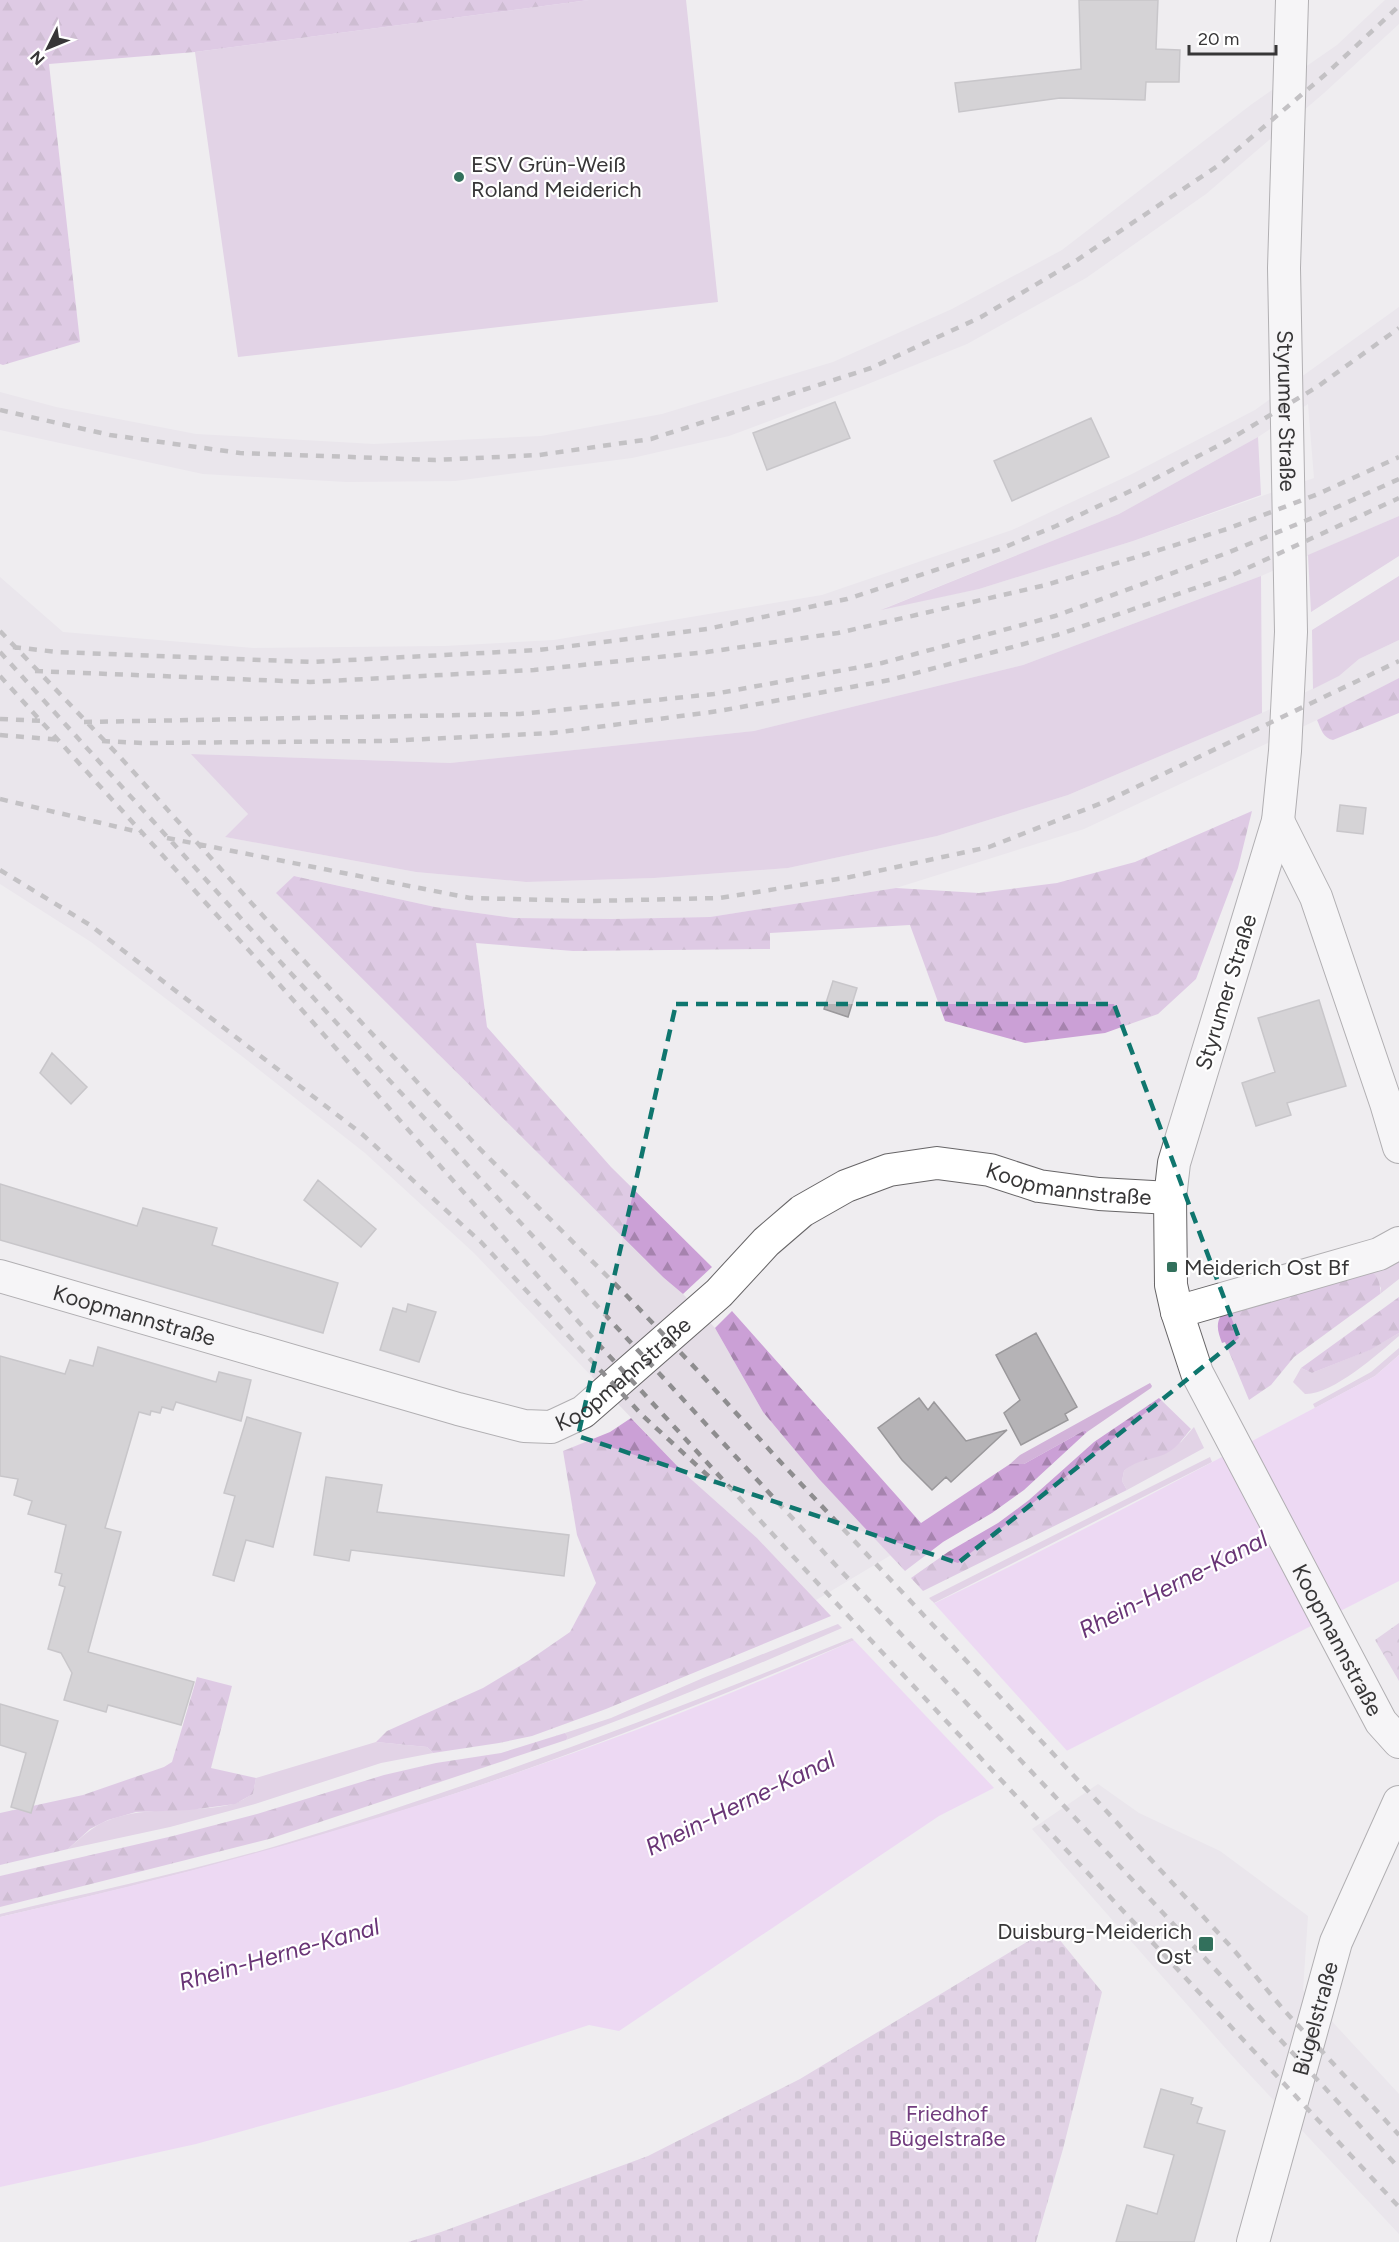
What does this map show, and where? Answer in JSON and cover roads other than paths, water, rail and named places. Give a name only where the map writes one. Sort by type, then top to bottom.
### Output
[{"type":"street","name":"Styrumer Straße","points":[[1174,1163],[1278,821],[1285,751],[1291,632],[1284,268],[1292,0]]},
{"type":"street","points":[[1278,821],[1316,897],[1399,1147]]},
{"type":"street","name":"Koopmannstraße","points":[[0,1276],[458,1409],[524,1426],[551,1427],[583,1412],[718,1293],[766,1242],[802,1212],[846,1186],[889,1170],[937,1163],[990,1170],[1039,1186],[1099,1194],[1170,1198]]},
{"type":"street","name":"Koopmannstraße","points":[[1174,1163],[1170,1198],[1171,1285],[1177,1312],[1197,1373],[1381,1722],[1399,1742]]},
{"type":"street","points":[[1177,1312],[1380,1254],[1399,1243]]},
{"type":"street","name":"Bügelstraße","points":[[1253,2242],[1336,1942],[1399,1802]]},
{"type":"water","name":"Rhein-Herne-Kanal","points":[[1399,1355],[1399,1581],[939,1816],[619,2031],[589,2025],[397,2088],[196,2144],[0,2187],[0,1917],[219,1863],[435,1800],[542,1764],[753,1684],[923,1609],[1053,1545],[1375,1376]]},
{"type":"railway","points":[[0,410],[110,435],[240,453],[435,460],[539,455],[651,439],[871,368],[981,317],[1074,262],[1219,165],[1327,73],[1399,6]]},
{"type":"railway","points":[[13,647],[57,652],[312,662],[539,650],[707,629],[847,599],[1000,549],[1056,526],[1139,487],[1227,441],[1317,387],[1399,328]]},
{"type":"railway","points":[[35,671],[310,682],[534,670],[707,652],[838,633],[1046,585],[1227,529],[1318,494],[1399,457]]},
{"type":"railway","points":[[84,722],[520,714],[714,694],[882,663],[1055,616],[1227,553],[1399,479]]},
{"type":"railway","points":[[102,741],[144,743],[385,741],[552,733],[719,711],[890,680],[1057,635],[1228,577],[1399,498]]},
{"type":"railway","points":[[0,631],[121,758],[292,948],[476,1145],[627,1296],[698,1371],[1233,1949],[1283,2009],[1399,2135]]},
{"type":"railway","points":[[0,652],[275,956],[842,1572],[1065,1807],[1399,2168]]},
{"type":"railway","points":[[167,838],[470,898],[591,901],[720,898],[850,877],[989,847],[1107,801],[1399,661]]},
{"type":"railway","points":[[0,676],[263,966],[591,1336],[812,1577],[1399,2207]]},
{"type":"railway","points":[[0,719],[45,721]]},
{"type":"railway","points":[[0,735],[63,740]]},
{"type":"railway","points":[[0,799],[143,833]]},
{"type":"railway","points":[[0,870],[90,925],[362,1134],[481,1242],[643,1416],[716,1483]]},
{"type":"place","name":"ESV Grün-Weiß Roland Meiderich","points":[[459,177]]},
{"type":"place","name":"Meiderich Ost Bf","points":[[1172,1267]]},
{"type":"place","name":"Duisburg-Meiderich Ost","points":[[1206,1944]]},
{"type":"park label","name":"Friedhof Bügelstraße","points":[[947,2126]]}]
